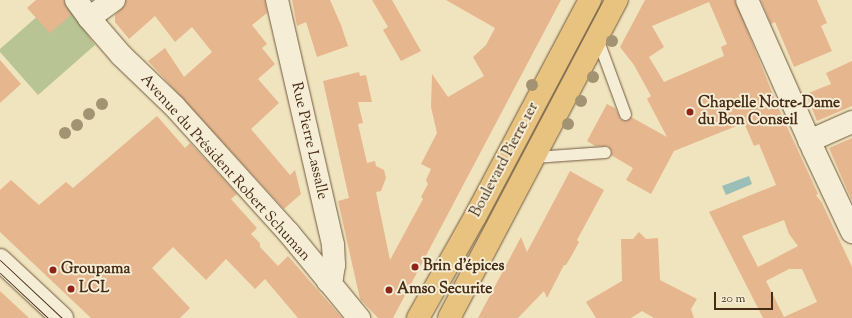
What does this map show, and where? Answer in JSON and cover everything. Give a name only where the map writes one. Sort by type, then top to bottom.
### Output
[{"type":"main road","name":"Boulevard Pierre 1er","points":[[418,318],[475,217],[590,0]]},
{"type":"main road","name":"Boulevard Pierre 1er","points":[[449,318],[617,0]]},
{"type":"street","name":"Avenue du Président Robert Schuman","points":[[76,0],[89,18],[126,61],[190,124],[288,232],[359,318]]},
{"type":"street","points":[[89,18],[114,0]]},
{"type":"street","name":"Rue Pierre Lassalle","points":[[277,0],[333,246],[334,265],[332,277],[328,281]]},
{"type":"street","points":[[747,0],[809,141],[852,232]]},
{"type":"street","points":[[809,141],[852,122]]},
{"type":"street","points":[[0,260],[62,318]]},
{"type":"lane","points":[[597,38],[625,114]]},
{"type":"lane","points":[[534,158],[605,152]]},
{"type":"green space","points":[[56,0],[63,0],[95,45],[38,95],[0,52],[0,49]]},
{"type":"water","points":[[749,176],[752,184],[726,195],[722,186]]},
{"type":"building","points":[[36,0],[63,0],[71,15],[50,33],[27,8]]},
{"type":"building","points":[[126,0],[265,0],[267,13],[252,25],[267,44],[262,48],[275,64],[258,79],[279,103],[251,129],[290,175],[295,170],[301,194],[284,209],[148,61],[165,48],[184,77],[212,52],[192,27],[175,42],[155,16],[129,39],[115,22],[115,15],[125,5]]},
{"type":"building","points":[[292,0],[330,0],[348,46],[317,57],[306,22],[297,26]]},
{"type":"building","points":[[372,0],[392,0],[421,51],[401,61],[383,30],[388,27]]},
{"type":"building","points":[[446,0],[561,0],[393,318],[378,318],[360,299],[338,201],[349,198],[323,81],[359,72],[360,76],[366,75],[372,102],[358,102],[363,123],[358,124],[367,163],[375,161],[376,166],[384,170],[386,178],[381,191],[376,192],[390,260],[423,199],[421,197],[428,184],[426,180],[431,169],[421,164],[437,133],[431,107],[432,74],[448,97],[484,76],[473,57],[486,45],[495,28]]},
{"type":"building","points":[[645,0],[735,0],[778,107],[818,194],[816,195],[822,203],[852,267],[852,318],[763,318],[709,212],[776,185],[759,144],[754,146],[744,123],[674,151],[651,194],[626,180],[633,168],[611,155],[612,151],[608,146],[595,146],[587,141],[607,104],[615,108],[621,120],[627,121],[631,117],[667,137],[647,99],[651,96],[634,65],[620,47]],"holes":[[[709,2],[727,44],[721,47],[724,56],[664,82],[649,57],[664,47],[652,26]],[[784,220],[789,234],[798,246],[758,267],[742,236]],[[789,269],[802,269],[817,302],[784,317],[766,281]]]},
{"type":"building","points":[[761,0],[817,0],[827,23],[821,26],[832,51],[794,67],[775,22],[771,24]]},
{"type":"building","points":[[0,60],[21,84],[0,103]]},
{"type":"building","points":[[852,61],[852,106],[817,121],[806,94],[831,84],[826,73]]},
{"type":"building","points":[[157,116],[185,148],[190,143],[237,194],[231,199],[257,228],[251,234],[260,243],[260,247],[278,266],[288,256],[342,318],[298,318],[265,279],[255,289],[226,259],[206,280],[173,247],[152,268],[190,308],[180,318],[91,318],[0,232],[0,190],[11,180],[39,205],[66,182],[73,188]]},
{"type":"building","points":[[852,138],[852,201],[829,148]]},
{"type":"building","points":[[570,171],[604,190],[577,240],[579,242],[566,265],[564,265],[547,298],[544,291],[518,318],[478,318],[521,237],[527,252]]},
{"type":"building","points":[[639,232],[646,239],[658,238],[660,280],[697,299],[691,309],[694,318],[654,318],[642,311],[631,318],[596,318],[586,302],[622,281],[621,239],[633,239]]},
{"type":"building","points":[[0,291],[29,318],[0,318]]},
{"type":"tram line","points":[[0,260],[62,318]]},
{"type":"tram line","points":[[0,273],[48,318]]},
{"type":"place","name":"Chapelle Notre-Dame du Bon Conseil","points":[[690,112]]},
{"type":"place","name":"Brin d’épices","points":[[415,267]]},
{"type":"place","name":"Groupama","points":[[53,270]]},
{"type":"place","name":"LCL","points":[[71,289]]},
{"type":"place","name":"Amso Securite","points":[[389,290]]}]
